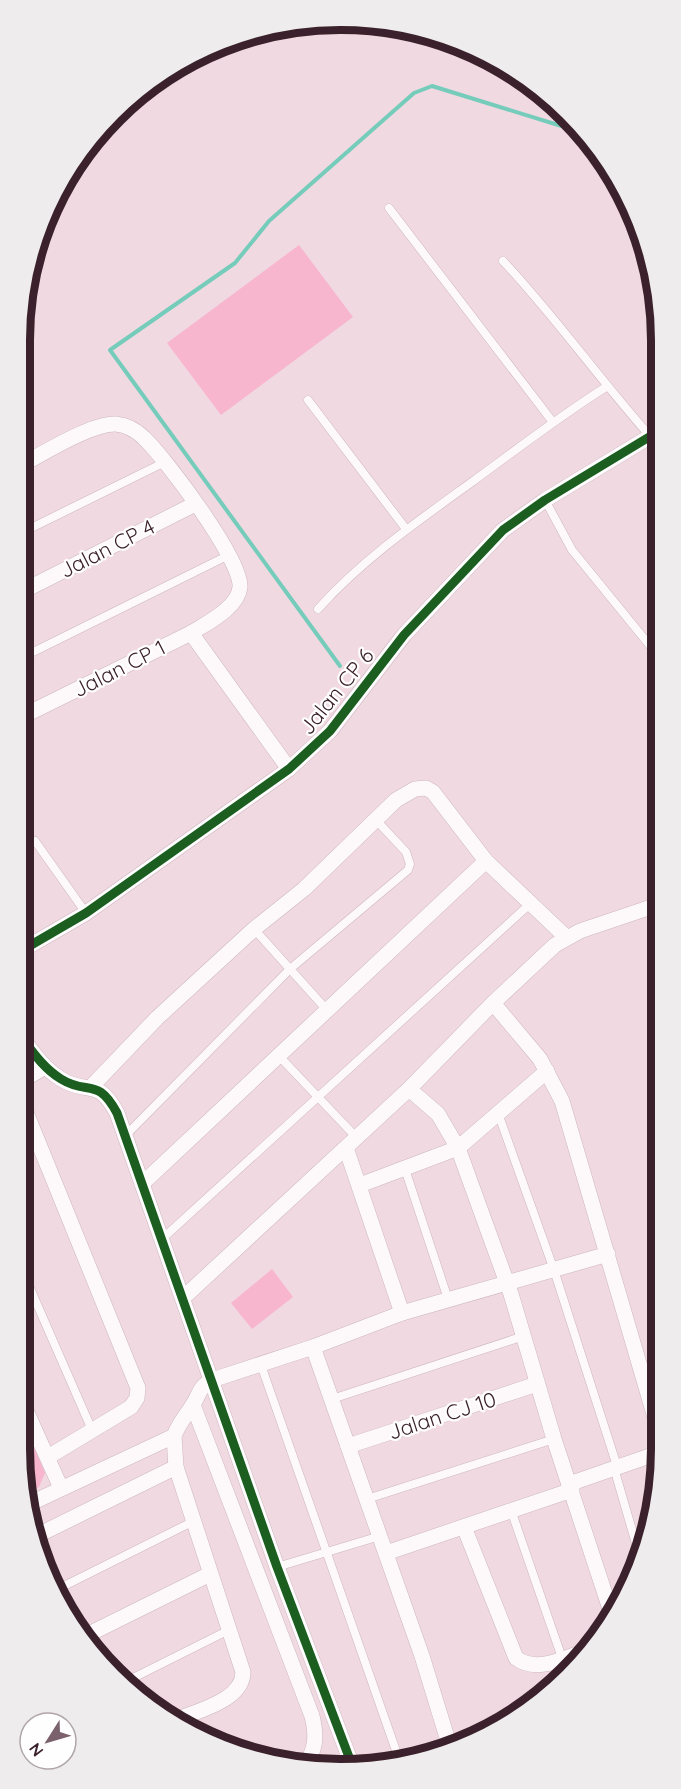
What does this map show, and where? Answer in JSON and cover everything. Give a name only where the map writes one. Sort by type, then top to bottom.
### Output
[{"type":"street","points":[[30,461],[96,429],[114,424],[129,427],[144,438],[165,462],[229,555]]},
{"type":"street","name":"Jalan CP 6","points":[[30,946],[86,913],[289,769],[330,731],[404,635],[480,551],[520,516],[651,435]]},
{"type":"street","name":"Jalan CP 4","points":[[30,588],[195,504]]},
{"type":"street","name":"Jalan CP 1","points":[[30,713],[191,633],[218,616],[233,601],[240,589],[239,573],[229,555]]},
{"type":"street","name":"Jalan CP 6","points":[[191,633],[289,769]]},
{"type":"street","points":[[91,1087],[157,1018],[254,929],[304,889],[406,793],[426,788],[433,792],[486,861],[532,902],[566,937]]},
{"type":"street","points":[[143,1183],[486,861]]},
{"type":"street","points":[[183,1298],[352,1143],[409,1089],[493,1003],[566,937],[651,907]]},
{"type":"street","points":[[493,1003],[547,1071],[571,1125],[608,1254],[651,1378]]},
{"type":"street","points":[[30,1048],[45,1068],[62,1080],[91,1087],[104,1093],[111,1102],[126,1135],[277,1567],[350,1759]]},
{"type":"street","points":[[30,1076],[45,1068]]},
{"type":"street","points":[[360,1185],[458,1148],[547,1071]]},
{"type":"street","points":[[409,1089],[427,1102],[447,1124],[458,1148],[507,1283],[554,1439],[609,1605]]},
{"type":"street","points":[[30,1120],[138,1388],[137,1398],[131,1407],[48,1457]]},
{"type":"street","points":[[352,1143],[360,1185],[402,1313]]},
{"type":"street","points":[[184,1716],[232,1695],[243,1681],[241,1661],[176,1467],[174,1436],[180,1419],[193,1405],[200,1387],[212,1380],[313,1347],[402,1313],[608,1254]]},
{"type":"street","points":[[313,1347],[386,1553],[448,1740]]},
{"type":"street","name":"Jalan CJ 10","points":[[348,1446],[537,1384]]},
{"type":"street","points":[[193,1405],[312,1716],[316,1733],[315,1746],[309,1757]]},
{"type":"street","points":[[30,1417],[61,1488]]},
{"type":"street","points":[[35,1501],[174,1436]]},
{"type":"street","points":[[386,1553],[511,1510],[616,1467],[651,1455]]},
{"type":"street","points":[[42,1533],[176,1467]]},
{"type":"street","points":[[464,1527],[516,1658],[525,1664],[536,1666],[572,1655]]},
{"type":"street","points":[[91,1633],[210,1574]]},
{"type":"lane","points":[[389,208],[552,421]]},
{"type":"lane","points":[[502,261],[536,296],[606,387],[651,429]]},
{"type":"lane","points":[[318,609],[344,580],[406,529],[552,421],[606,387]]},
{"type":"lane","points":[[308,399],[406,529]]},
{"type":"lane","points":[[30,529],[165,462]]},
{"type":"lane","points":[[545,500],[572,550],[651,647]]},
{"type":"lane","points":[[30,654],[229,555]]},
{"type":"lane","points":[[126,1135],[290,969],[408,870],[410,858],[376,820]]},
{"type":"lane","points":[[30,845],[35,841],[86,913]]},
{"type":"lane","points":[[162,1239],[532,902]]},
{"type":"lane","points":[[254,929],[326,1009]]},
{"type":"lane","points":[[278,1055],[320,1096],[352,1143]]},
{"type":"lane","points":[[498,1113],[554,1270],[616,1467],[636,1543]]},
{"type":"lane","points":[[405,1169],[448,1299]]},
{"type":"lane","points":[[30,1286],[92,1430]]},
{"type":"lane","points":[[332,1400],[524,1336]]},
{"type":"lane","points":[[261,1365],[400,1753]]},
{"type":"lane","points":[[367,1499],[554,1439]]},
{"type":"lane","points":[[511,1510],[562,1658]]},
{"type":"lane","points":[[62,1587],[194,1521]]},
{"type":"lane","points":[[277,1567],[380,1536]]},
{"type":"lane","points":[[132,1678],[229,1630]]},
{"type":"shaded area","points":[[299,245],[353,317],[221,415],[167,343]]},
{"type":"shaded area","points":[[272,1269],[293,1297],[252,1329],[231,1303]]},
{"type":"shaded area","points":[[30,1437],[45,1473],[39,1487],[33,1490]]},
{"type":"waterway","points":[[340,666],[110,350],[235,263],[269,221],[414,93],[432,86],[566,127]]},
{"type":"cycle path","points":[[30,946],[86,913],[289,769],[330,731],[404,635],[503,530],[545,500],[651,436]]},
{"type":"cycle path","points":[[30,1048],[49,1070],[61,1079],[70,1084],[98,1090],[104,1094],[117,1113],[277,1567],[350,1759]]}]
